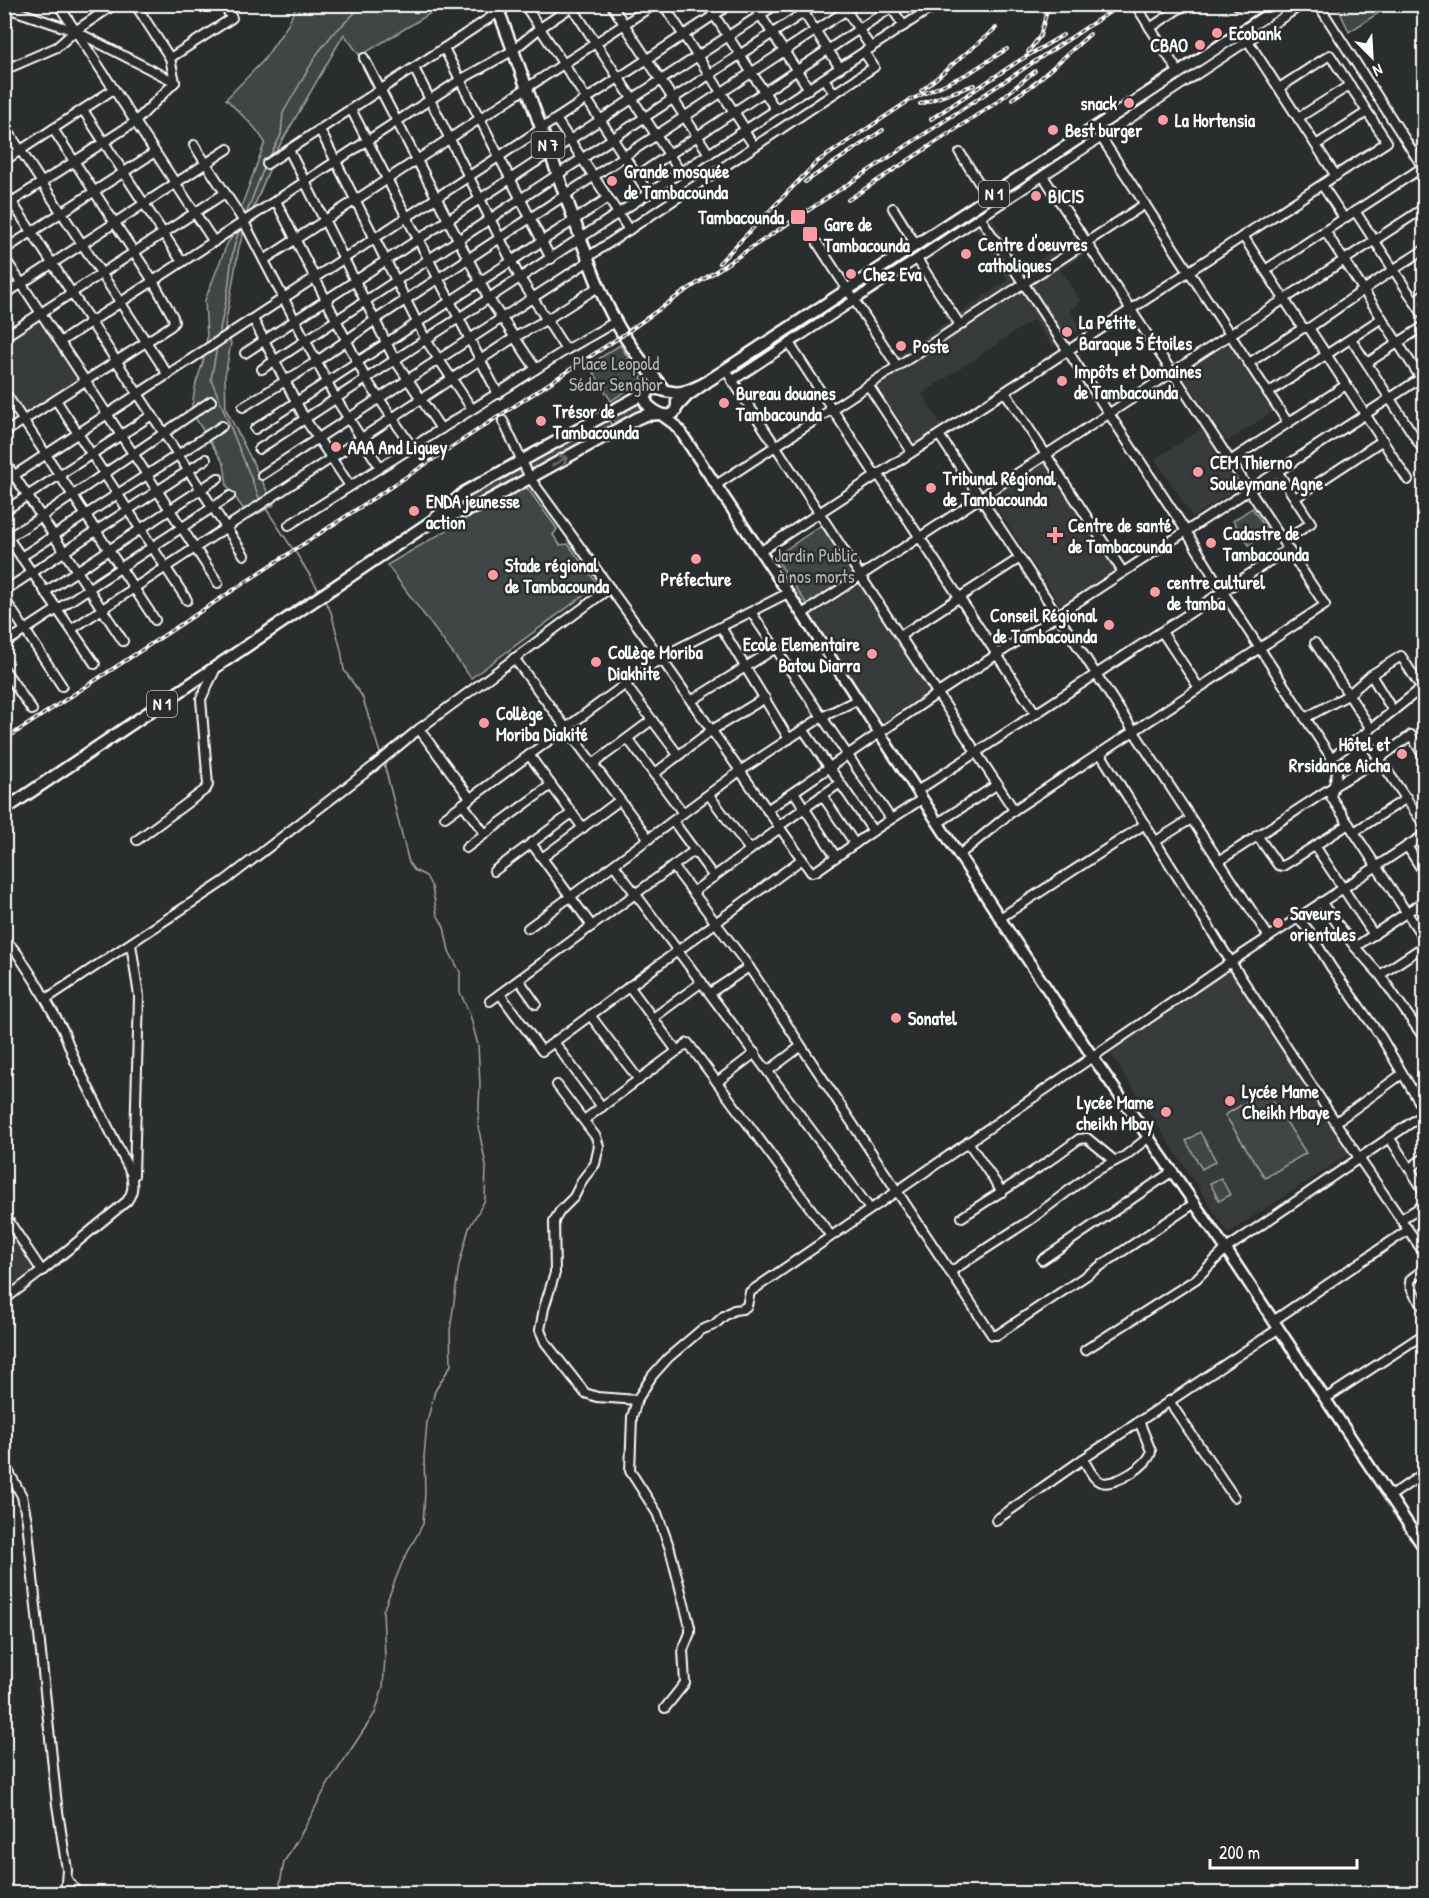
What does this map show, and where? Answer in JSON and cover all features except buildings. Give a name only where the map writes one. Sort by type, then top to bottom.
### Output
[{"type":"highway","name":"N 1","points":[[676,408],[687,396],[725,369],[1284,4]]},
{"type":"highway","name":"N 7","points":[[498,9],[598,286],[615,322],[646,369],[665,391]]},
{"type":"highway","name":"N 7","points":[[646,369],[649,392]]},
{"type":"highway","name":"N 1","points":[[665,391],[684,392],[705,383]]},
{"type":"highway","points":[[655,388],[665,391],[674,397],[676,408],[670,415],[660,414],[646,403],[649,392],[655,388]]},
{"type":"highway","name":"N 1","points":[[4,810],[432,521],[461,495],[649,392]]},
{"type":"highway","name":"N 1","points":[[432,521],[477,507],[638,417],[646,414],[660,414]]},
{"type":"main road","points":[[676,408],[675,417],[680,431]]},
{"type":"main road","points":[[660,414],[680,431],[761,551],[1000,918],[1092,1056],[1195,1203],[1425,1548]]},
{"type":"street","points":[[58,4],[214,242]]},
{"type":"street","points":[[4,70],[57,47],[75,31],[115,4]]},
{"type":"street","points":[[135,4],[170,58],[175,82]]},
{"type":"street","points":[[170,58],[232,18],[223,4]]},
{"type":"street","points":[[267,164],[444,48],[498,9],[511,4]]},
{"type":"street","points":[[524,4],[649,194]]},
{"type":"street","points":[[611,4],[709,154]]},
{"type":"street","points":[[264,260],[654,4]]},
{"type":"street","points":[[663,4],[754,146]]},
{"type":"street","points":[[707,4],[776,110]]},
{"type":"street","points":[[4,483],[731,4]]},
{"type":"street","points":[[753,4],[809,89]]},
{"type":"street","points":[[245,353],[777,4]]},
{"type":"street","points":[[798,4],[840,68]]},
{"type":"street","points":[[262,369],[817,4]]},
{"type":"street","points":[[243,406],[316,362],[375,320],[815,31],[844,8],[856,4]]},
{"type":"street","points":[[1135,4],[1179,73]]},
{"type":"street","points":[[732,381],[1304,4]]},
{"type":"street","points":[[1265,270],[1424,168],[1318,4]]},
{"type":"street","points":[[60,342],[460,80],[512,51],[573,5],[595,43],[681,173]]},
{"type":"street","points":[[260,449],[936,5]]},
{"type":"street","points":[[1150,28],[1184,5]]},
{"type":"street","points":[[637,176],[893,6],[904,26]]},
{"type":"street","points":[[4,7],[75,31],[175,82]]},
{"type":"street","points":[[262,475],[532,298],[629,230],[874,67],[859,30],[844,8]]},
{"type":"street","points":[[1248,41],[1336,176]]},
{"type":"street","points":[[444,48],[550,259]]},
{"type":"street","points":[[761,551],[1387,142],[1330,55],[1279,88]]},
{"type":"street","points":[[364,58],[489,299],[536,369]]},
{"type":"street","points":[[414,68],[520,278],[566,350]]},
{"type":"street","points":[[824,79],[834,93]]},
{"type":"street","points":[[4,207],[135,122],[175,82]]},
{"type":"street","points":[[1298,118],[1350,85]]},
{"type":"street","points":[[4,161],[114,90]]},
{"type":"street","points":[[351,109],[498,394]]},
{"type":"street","points":[[83,110],[182,262]]},
{"type":"street","points":[[1316,146],[1367,112]]},
{"type":"street","points":[[556,119],[629,230]]},
{"type":"street","points":[[4,125],[168,375]]},
{"type":"street","points":[[1095,128],[1288,423]]},
{"type":"street","points":[[4,433],[174,322],[153,281],[53,129]]},
{"type":"street","points":[[320,130],[426,340],[472,410]]},
{"type":"street","points":[[194,145],[244,222],[336,399],[380,467]]},
{"type":"street","points":[[4,295],[228,149]]},
{"type":"street","points":[[289,150],[395,360],[441,429]]},
{"type":"street","points":[[4,250],[155,152]]},
{"type":"street","points":[[960,153],[988,197]]},
{"type":"street","points":[[960,855],[1014,810],[1325,605],[1043,176]]},
{"type":"street","points":[[1322,185],[1344,218]]},
{"type":"street","points":[[4,190],[244,555]]},
{"type":"street","points":[[4,326],[7,336],[225,193]]},
{"type":"street","points":[[255,429],[608,198]]},
{"type":"street","points":[[276,201],[366,379],[412,447]]},
{"type":"street","points":[[716,485],[1145,204]]},
{"type":"street","points":[[893,208],[916,244]]},
{"type":"street","points":[[802,614],[1425,208]]},
{"type":"street","points":[[1355,211],[1425,316]]},
{"type":"street","points":[[980,217],[1338,768],[1332,797],[1425,939]]},
{"type":"street","points":[[767,810],[997,654],[1365,414],[1423,379],[1325,231]]},
{"type":"street","points":[[1243,236],[1284,299],[1327,355],[1408,480]]},
{"type":"street","points":[[818,244],[897,366]]},
{"type":"street","points":[[1249,363],[1425,250]]},
{"type":"street","points":[[4,257],[218,583]]},
{"type":"street","points":[[917,259],[960,325]]},
{"type":"street","points":[[72,629],[452,378],[598,286]]},
{"type":"street","points":[[1414,301],[1425,294]]},
{"type":"street","points":[[1268,393],[1382,318]]},
{"type":"street","points":[[253,319],[305,419],[350,486]]},
{"type":"street","points":[[288,525],[566,350],[615,322]]},
{"type":"street","points":[[1366,363],[1425,326]]},
{"type":"street","points":[[1351,339],[1425,451]]},
{"type":"street","points":[[789,343],[1036,714]]},
{"type":"street","points":[[725,369],[1014,810]]},
{"type":"street","points":[[868,385],[912,452]]},
{"type":"street","points":[[1230,460],[1346,385]]},
{"type":"street","points":[[4,391],[155,620]]},
{"type":"street","points":[[1005,392],[1124,572]]},
{"type":"street","points":[[56,400],[187,600]]},
{"type":"street","points":[[95,664],[6,537],[41,517],[211,402]]},
{"type":"street","points":[[4,511],[152,415]]},
{"type":"street","points":[[503,421],[530,478],[660,657],[811,872],[891,819],[919,795],[977,753],[1288,549]]},
{"type":"street","points":[[21,557],[222,426]]},
{"type":"street","points":[[939,435],[1269,937]]},
{"type":"street","points":[[1294,498],[1383,440]]},
{"type":"street","points":[[4,591],[207,459]]},
{"type":"street","points":[[4,460],[123,641]]},
{"type":"street","points":[[1277,471],[1311,523],[1283,542]]},
{"type":"street","points":[[45,592],[218,478]]},
{"type":"street","points":[[4,644],[230,496]]},
{"type":"street","points":[[900,636],[1020,558]]},
{"type":"street","points":[[46,999],[226,880],[419,729],[610,588]]},
{"type":"street","points":[[445,817],[660,657],[789,593]]},
{"type":"street","points":[[4,598],[62,686]]},
{"type":"street","points":[[752,612],[891,819]]},
{"type":"street","points":[[721,627],[789,739]]},
{"type":"street","points":[[1162,632],[1199,688]]},
{"type":"street","points":[[1315,643],[1371,729]]},
{"type":"street","points":[[691,701],[776,648]]},
{"type":"street","points":[[1305,718],[1348,695],[1371,675],[1401,656],[1424,689],[1331,758]]},
{"type":"street","points":[[514,658],[649,839]]},
{"type":"street","points":[[137,840],[206,789],[208,784],[201,699],[216,668]]},
{"type":"street","points":[[4,669],[32,710]]},
{"type":"street","points":[[1371,675],[1394,711]]},
{"type":"street","points":[[625,684],[679,756]]},
{"type":"street","points":[[654,774],[712,730],[765,698]]},
{"type":"street","points":[[528,928],[740,771],[822,717],[857,700]]},
{"type":"street","points":[[593,764],[652,720]]},
{"type":"street","points":[[419,729],[470,798]]},
{"type":"street","points":[[803,729],[873,831]]},
{"type":"street","points":[[1362,735],[1425,825]]},
{"type":"street","points":[[1219,861],[1379,759],[1411,735],[1425,757]]},
{"type":"street","points":[[628,739],[683,813]]},
{"type":"street","points":[[1100,753],[1231,962],[1359,1158],[1425,1253]]},
{"type":"street","points":[[529,755],[583,828]]},
{"type":"street","points":[[693,892],[840,783]]},
{"type":"street","points":[[938,823],[998,784]]},
{"type":"street","points":[[466,848],[551,785]]},
{"type":"street","points":[[794,792],[836,857]]},
{"type":"street","points":[[709,795],[750,850]]},
{"type":"street","points":[[822,795],[855,844]]},
{"type":"street","points":[[1354,832],[1407,798]]},
{"type":"street","points":[[542,858],[620,800]]},
{"type":"street","points":[[463,804],[485,834]]},
{"type":"street","points":[[494,871],[572,813]]},
{"type":"street","points":[[1156,841],[1191,819]]},
{"type":"street","points":[[673,821],[714,877]]},
{"type":"street","points":[[1000,918],[1145,824]]},
{"type":"street","points":[[1257,835],[1278,865],[1284,866],[1349,824]]},
{"type":"street","points":[[665,1708],[685,1683],[683,1650],[690,1626],[670,1549],[657,1513],[630,1471],[632,1417],[637,1400],[652,1376],[668,1358],[701,1330],[735,1310],[747,1306],[750,1292],[1092,1056],[1425,835]]},
{"type":"street","points":[[531,843],[592,926]]},
{"type":"street","points":[[1315,846],[1374,935]]},
{"type":"street","points":[[1407,846],[1425,873]]},
{"type":"street","points":[[490,1001],[694,850]]},
{"type":"street","points":[[500,994],[542,1051],[802,859]]},
{"type":"street","points":[[614,864],[870,1209]]},
{"type":"street","points":[[673,866],[749,967],[992,1335],[1195,1203]]},
{"type":"street","points":[[1355,947],[1425,901]]},
{"type":"street","points":[[1321,902],[1355,947],[1380,975],[1425,1038]]},
{"type":"street","points":[[1085,1350],[1196,1279],[1226,1249],[1425,1112],[1381,1037],[1298,918]]},
{"type":"street","points":[[4,938],[17,953],[63,1030],[75,1061],[131,1173],[134,1185]]},
{"type":"street","points":[[4,1300],[127,1201],[132,1194],[139,996],[131,944]]},
{"type":"street","points":[[1380,975],[1425,946]]},
{"type":"street","points":[[710,993],[749,967]]},
{"type":"street","points":[[519,980],[536,1004]]},
{"type":"street","points":[[653,1018],[702,982]]},
{"type":"street","points":[[629,986],[678,1051]]},
{"type":"street","points":[[590,1015],[639,1080]]},
{"type":"street","points":[[554,1042],[602,1107]]},
{"type":"street","points":[[584,1120],[688,1043],[831,1236]]},
{"type":"street","points":[[768,1071],[800,1047]]},
{"type":"street","points":[[717,1082],[755,1053]]},
{"type":"street","points":[[1336,1122],[1402,1074]]},
{"type":"street","points":[[557,1085],[597,1137],[598,1146],[595,1164],[583,1179],[574,1197],[554,1221],[555,1273],[540,1330],[545,1342],[585,1393],[597,1397],[637,1400]]},
{"type":"street","points":[[950,1272],[1030,1220],[1092,1173],[1125,1156],[1149,1137]]},
{"type":"street","points":[[1389,1137],[1425,1191]]},
{"type":"street","points":[[962,1217],[1046,1163],[1078,1139],[1088,1138],[1115,1161]]},
{"type":"street","points":[[968,1142],[1002,1192]]},
{"type":"street","points":[[1410,1168],[1425,1158]]},
{"type":"street","points":[[1042,1260],[1173,1171]]},
{"type":"street","points":[[1401,1220],[1425,1205]]},
{"type":"street","points":[[4,1214],[42,1271]]},
{"type":"street","points":[[996,1520],[1169,1401],[1408,1230]]},
{"type":"street","points":[[1416,1241],[1425,1236]]},
{"type":"street","points":[[1425,1269],[1410,1282],[1425,1307]]},
{"type":"street","points":[[1325,1399],[1425,1334]]},
{"type":"street","points":[[1169,1401],[1234,1497]]},
{"type":"street","points":[[1083,1459],[1095,1479],[1102,1483],[1110,1483],[1125,1476],[1151,1456],[1139,1421]]},
{"type":"street","points":[[4,1463],[22,1496],[27,1521],[58,1818],[66,1859],[65,1893]]},
{"type":"street","points":[[1389,1497],[1425,1473]]},
{"type":"street","points":[[67,1879],[78,1893]]},
{"type":"shaded area","points":[[989,214],[1025,269],[1079,234],[1090,250],[1061,270],[1081,302],[1070,310],[1083,329],[1053,347],[1033,320],[922,394],[943,427],[915,445],[874,385],[895,357],[1008,280],[973,225]]},
{"type":"shaded area","points":[[41,317],[80,378],[24,414],[5,384],[5,340]]},
{"type":"shaded area","points":[[1229,339],[1276,409],[1227,442],[1180,372]]},
{"type":"shaded area","name":"CEM Thierno Souleymane Agne","points":[[1204,427],[1241,486],[1193,517],[1155,459]]},
{"type":"shaded area","name":"Centre de santé de Tambacounda","points":[[1047,462],[1120,572],[1063,609],[990,498]]},
{"type":"shaded area","name":"Ecole Elementaire Batou Diarra","points":[[862,583],[934,692],[884,725],[811,616]]},
{"type":"shaded area","name":"Lycée Mame Cheikh Mbaye","points":[[1231,969],[1351,1153],[1228,1233],[1108,1050]]},
{"type":"shaded area","points":[[4,1219],[39,1270],[5,1294],[4,1293]]},
{"type":"green space","points":[[297,5],[444,5],[360,56],[344,34],[278,148],[247,219],[240,210],[265,142],[255,128],[226,99],[263,61],[287,26]]},
{"type":"green space","points":[[1337,5],[1391,5],[1349,32]]},
{"type":"green space","points":[[245,228],[239,247],[225,326],[231,343],[225,376],[226,409],[274,505],[250,518],[227,486],[224,464],[191,411],[207,337],[205,300],[227,244],[235,232]]},
{"type":"green space","name":"Place Leopold Sédar Senghor","points":[[620,345],[643,380],[611,401],[589,365]]},
{"type":"green space","points":[[639,400],[644,407],[643,411],[617,425],[611,415]]},
{"type":"green space","points":[[607,417],[613,427],[530,475],[525,462]]},
{"type":"green space","points":[[520,467],[524,475],[473,507],[463,507],[462,499]]},
{"type":"green space","name":"Stade régional de Tambacounda","points":[[521,487],[528,489],[555,526],[557,529],[553,535],[560,545],[568,544],[598,585],[471,678],[387,565]]},
{"type":"green space","points":[[1252,508],[1268,532],[1249,545],[1233,521]]},
{"type":"green space","name":"Jardin Public à nos morts","points":[[823,524],[857,574],[808,606],[775,557]]},
{"type":"green space","points":[[1266,1090],[1306,1153],[1265,1178],[1225,1115]]},
{"type":"green space","points":[[1200,1132],[1216,1161],[1202,1169],[1186,1141]]},
{"type":"green space","points":[[1221,1178],[1230,1195],[1219,1201],[1210,1183]]},
{"type":"waterway","points":[[269,158],[281,135],[283,113],[317,54],[332,35],[364,4]]},
{"type":"waterway","points":[[245,217],[265,165]]},
{"type":"waterway","points":[[219,336],[233,251],[240,229]]},
{"type":"waterway","points":[[217,347],[211,379],[260,500]]},
{"type":"waterway","points":[[265,507],[292,548]]},
{"type":"waterway","points":[[296,553],[320,592]]},
{"type":"waterway","points":[[324,599],[331,612],[344,670],[362,696],[381,756]]},
{"type":"waterway","points":[[278,1894],[284,1862],[325,1789],[375,1713],[383,1687],[385,1657],[383,1611],[402,1563],[423,1524],[427,1422],[435,1391],[451,1365],[450,1331],[459,1265],[469,1228],[485,1200],[486,1166],[478,1125],[480,1084],[478,1045],[470,1015],[460,992],[460,972],[449,951],[444,927],[437,914],[432,887],[426,876],[414,870],[409,863],[384,763]]},
{"type":"railway","points":[[1028,52],[1040,36],[1049,4]]},
{"type":"railway","points":[[4,740],[623,335],[678,296],[1122,4]]},
{"type":"railway","points":[[921,91],[996,28]]},
{"type":"railway","points":[[1012,99],[1034,84],[1090,34]]},
{"type":"railway","points":[[931,119],[1017,62],[1063,35]]},
{"type":"railway","points":[[719,263],[817,162],[910,100],[969,73],[1007,49]]},
{"type":"railway","points":[[848,200],[997,102],[1035,71]]},
{"type":"railway","points":[[920,104],[974,85]]},
{"type":"railway","points":[[805,182],[883,130]]},
{"type":"place","name":"Ecobank","points":[[1217,33]]},
{"type":"place","name":"CBAO","points":[[1200,45]]},
{"type":"place","name":"snack","points":[[1129,103]]},
{"type":"place","name":"La Hortensia","points":[[1163,120]]},
{"type":"place","name":"Best burger","points":[[1053,130]]},
{"type":"place","name":"Grande mosquée de Tambacounda","points":[[612,181]]},
{"type":"place","name":"BICIS","points":[[1036,196]]},
{"type":"place","name":"Tambacounda","points":[[798,217]]},
{"type":"place","name":"Gare de Tambacounda","points":[[810,234]]},
{"type":"place","name":"Centre d'oeuvres catholiques","points":[[966,254]]},
{"type":"place","name":"Chez Eva","points":[[851,274]]},
{"type":"place","name":"La Petite Baraque 5 Étoiles","points":[[1067,332]]},
{"type":"place","name":"Poste","points":[[901,346]]},
{"type":"place","name":"Impôts et Domaines de Tambacounda","points":[[1062,381]]},
{"type":"place","name":"Bureau douanes Tambacounda","points":[[724,403]]},
{"type":"place","name":"Trésor de Tambacounda","points":[[541,421]]},
{"type":"place","name":"AAA And Liguey","points":[[336,447]]},
{"type":"place","name":"CEM Thierno Souleymane Agne","points":[[1198,472]]},
{"type":"place","name":"Tribunal Régional de Tambacounda","points":[[931,488]]},
{"type":"place","name":"ENDA jeunesse action","points":[[414,511]]},
{"type":"place","name":"Centre de santé de Tambacounda","points":[[1055,535]]},
{"type":"place","name":"Cadastre de Tambacounda","points":[[1211,543]]},
{"type":"place","name":"Préfecture","points":[[696,559]]},
{"type":"place","name":"Stade régional de Tambacounda","points":[[493,575]]},
{"type":"place","name":"centre culturel de tamba","points":[[1155,592]]},
{"type":"place","name":"Conseil Régional de Tambacounda","points":[[1109,625]]},
{"type":"place","name":"Ecole Elementaire Batou Diarra","points":[[872,654]]},
{"type":"place","name":"Collège Moriba Diakhite","points":[[596,662]]},
{"type":"place","name":"Collège Moriba Diakité","points":[[484,723]]},
{"type":"place","name":"Hôtel et Rrsidance Aicha","points":[[1402,754]]},
{"type":"place","name":"Saveurs orientales","points":[[1278,923]]},
{"type":"place","name":"Sonatel","points":[[896,1018]]},
{"type":"place","name":"Lycée Mame Cheikh Mbaye","points":[[1230,1101]]},
{"type":"place","name":"Lycée Mame cheikh Mbay","points":[[1166,1112]]}]
